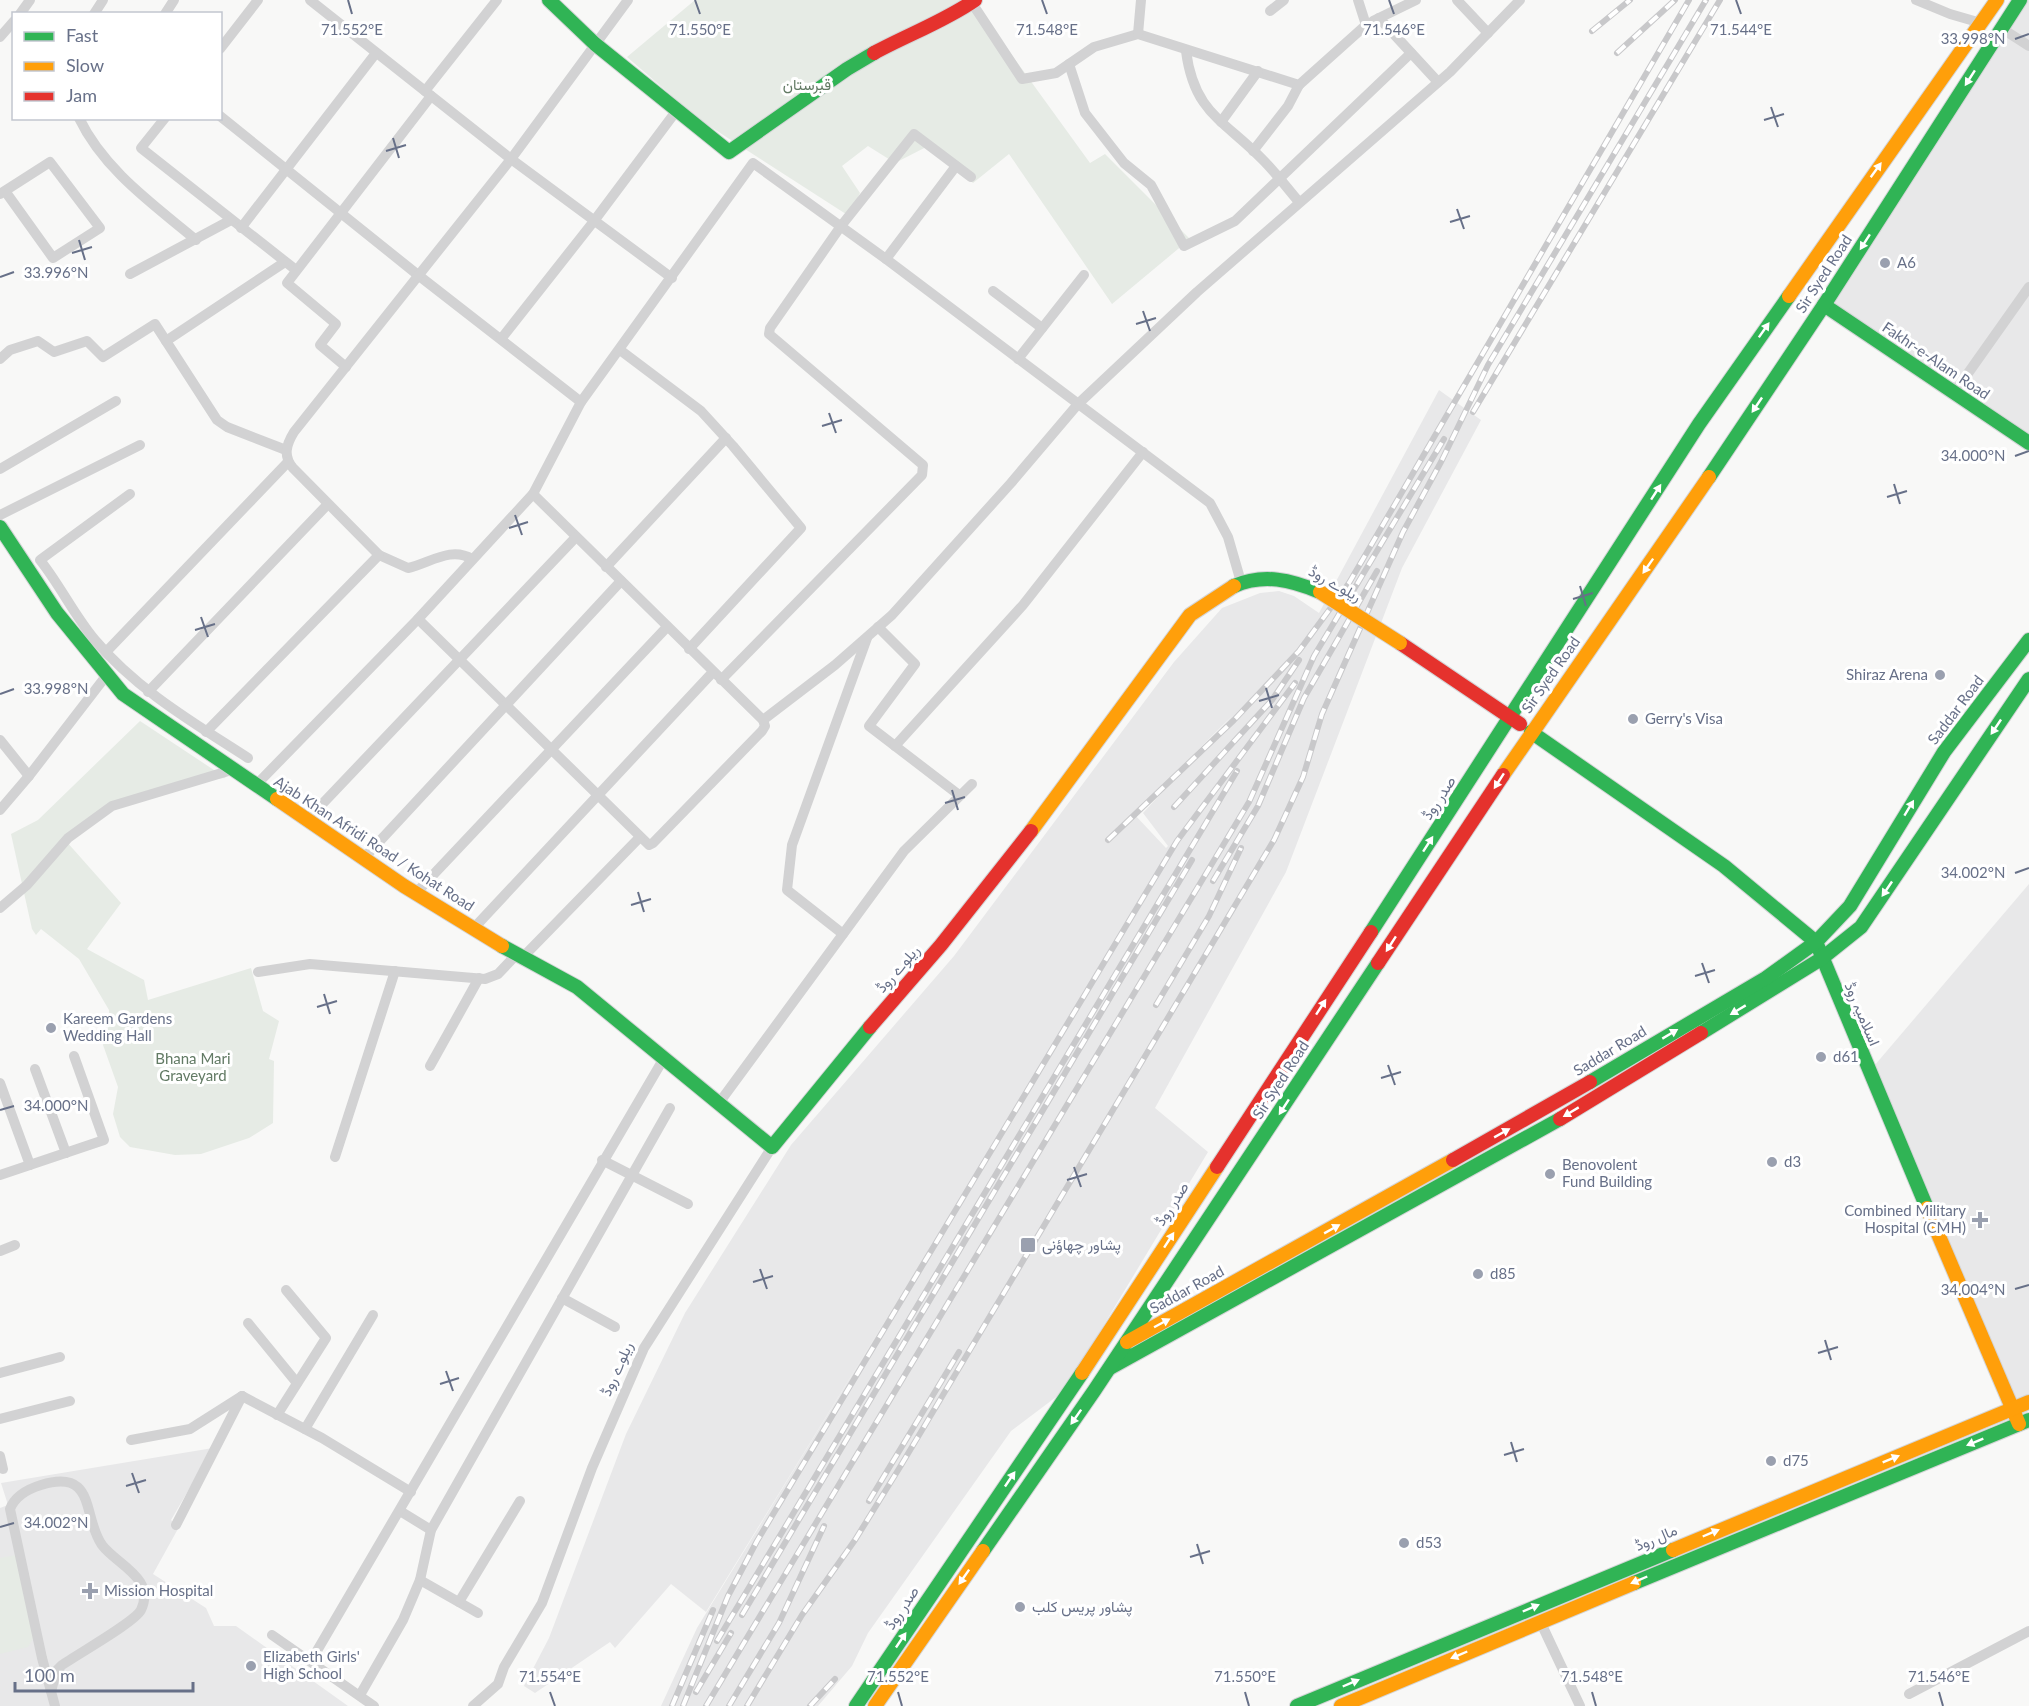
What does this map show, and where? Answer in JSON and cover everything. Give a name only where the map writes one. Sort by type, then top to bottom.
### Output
[{"type":"main road","points":[[549,0],[595,44],[729,152],[847,69],[911,32],[974,2]]},
{"type":"main road","points":[[1997,0],[1981,23],[2001,28]]},
{"type":"main road","name":"Sir Syed Road","points":[[1109,1369],[1531,732],[1698,493],[1824,305],[2020,0]]},
{"type":"main road","name":"صدر روڈ","points":[[856,1706],[1091,1360],[1511,718],[1699,424],[1831,232],[1981,23]]},
{"type":"main road","name":"Fakhr-e-Alam Road","points":[[1824,305],[2029,443]]},
{"type":"main road","name":"Ajab Khan Afridi Road / Kohat Road","points":[[0,527],[39,591],[123,694],[416,893],[520,956],[577,987],[772,1147]]},
{"type":"main road","name":"ریلوے روڈ","points":[[772,1147],[795,1114],[941,945],[1039,822],[1190,615],[1217,592],[1241,582],[1266,577],[1298,582],[1320,592],[1400,643],[1531,732]]},
{"type":"main road","name":"Saddar Road","points":[[1109,1369],[1218,1301],[1766,978],[1816,942],[1850,906],[1944,752],[2029,640]]},
{"type":"main road","name":"Saddar Road","points":[[1091,1360],[1218,1301],[1560,1119],[1821,959],[1861,927],[2029,679]]},
{"type":"main road","points":[[1531,732],[1724,866],[1816,942]]},
{"type":"main road","name":"اسلامیہ روڈ","points":[[1816,942],[1821,959],[2012,1409],[2024,1422]]},
{"type":"main road","points":[[875,1706],[1109,1369]]},
{"type":"main road","name":"مال روڈ","points":[[1297,1706],[2029,1402]]},
{"type":"main road","points":[[1341,1706],[1787,1518],[2024,1422]]},
{"type":"main road","points":[[1781,1504],[1787,1518]]},
{"type":"street","points":[[222,46],[258,0]]},
{"type":"street","points":[[310,0],[511,159],[672,278]]},
{"type":"street","points":[[346,367],[320,345],[336,324],[286,283],[497,0]]},
{"type":"street","points":[[472,559],[459,553],[450,554],[408,568],[378,555],[327,505],[288,462],[286,450],[294,432],[511,159],[628,0]]},
{"type":"street","points":[[1138,34],[1142,0]]},
{"type":"street","points":[[1270,11],[1284,0]]},
{"type":"street","points":[[1358,0],[1366,25]]},
{"type":"street","points":[[1253,151],[1288,106],[1299,85],[1366,25],[1416,0]]},
{"type":"street","points":[[1457,0],[1488,33]]},
{"type":"street","points":[[763,720],[878,627],[1011,483],[1078,404],[1197,292],[1438,82],[1520,0]]},
{"type":"street","points":[[1916,0],[1950,14],[1981,23]]},
{"type":"street","points":[[974,2],[1022,79],[1056,73],[1094,47],[1138,34],[1299,85]]},
{"type":"street","points":[[1379,18],[1438,82]]},
{"type":"street","points":[[0,37],[12,23]]},
{"type":"street","points":[[2001,28],[2029,46]]},
{"type":"street","points":[[1186,51],[1190,78],[1208,109],[1253,151],[1299,202]]},
{"type":"street","points":[[241,228],[376,53]]},
{"type":"street","points":[[1070,64],[1084,113],[1124,163],[1151,184],[1184,246],[1235,221],[1411,53]]},
{"type":"street","points":[[1221,122],[1258,71]]},
{"type":"street","points":[[501,339],[594,221],[676,110]]},
{"type":"street","points":[[222,118],[581,402]]},
{"type":"street","points":[[80,120],[88,138],[110,166],[196,240]]},
{"type":"street","points":[[163,120],[141,148],[296,270]]},
{"type":"street","points":[[474,929],[598,796],[922,475],[923,465],[769,334],[770,328],[841,226],[914,134],[970,177]]},
{"type":"street","points":[[50,162],[100,228],[53,258],[3,192],[50,162]]},
{"type":"street","points":[[256,785],[418,619],[533,494],[581,402],[753,163],[886,259],[1210,503],[1228,537],[1241,582]]},
{"type":"street","points":[[886,259],[956,166]]},
{"type":"street","points":[[130,274],[231,220]]},
{"type":"street","points":[[166,341],[285,262]]},
{"type":"street","points":[[1018,359],[1084,275]]},
{"type":"street","points":[[1954,393],[2029,287]]},
{"type":"street","points":[[993,291],[1042,328]]},
{"type":"street","points":[[0,358],[10,350],[38,341],[54,352],[87,341],[103,357],[155,324],[217,420],[227,427],[286,450]]},
{"type":"street","points":[[620,350],[701,411],[801,528],[689,649]]},
{"type":"street","points":[[0,469],[116,401]]},
{"type":"street","points":[[606,567],[726,438]]},
{"type":"street","points":[[0,515],[140,445]]},
{"type":"street","points":[[895,746],[1023,605],[1143,452]]},
{"type":"street","points":[[106,652],[288,462]]},
{"type":"street","points":[[130,494],[40,560],[75,614],[106,652],[148,692],[248,758]]},
{"type":"street","points":[[418,619],[649,845],[654,843],[762,732],[765,726],[763,720],[533,494]]},
{"type":"street","points":[[148,692],[327,505]]},
{"type":"street","points":[[307,820],[576,537]]},
{"type":"street","points":[[206,732],[378,555]]},
{"type":"street","points":[[364,858],[621,581]]},
{"type":"street","points":[[416,893],[667,627]]},
{"type":"street","points":[[878,627],[915,664],[869,726],[960,795]]},
{"type":"street","points":[[843,934],[787,890],[792,845],[868,636]]},
{"type":"street","points":[[0,810],[106,676]]},
{"type":"street","points":[[0,740],[29,776]]},
{"type":"street","points":[[0,908],[27,885],[68,838],[112,806],[235,770]]},
{"type":"street","points":[[719,1103],[904,851],[972,784]]},
{"type":"street","points":[[258,972],[310,964],[479,978],[498,974],[520,956],[640,837]]},
{"type":"street","points":[[335,1157],[395,971]]},
{"type":"street","points":[[430,1066],[479,978]]},
{"type":"street","points":[[0,1175],[104,1140],[74,1056]]},
{"type":"street","points":[[311,1661],[400,1512],[602,1160],[664,1058]]},
{"type":"street","points":[[35,1069],[66,1153]]},
{"type":"street","points":[[0,1083],[30,1165]]},
{"type":"street","points":[[360,1695],[403,1620],[420,1580],[431,1530],[670,1108]]},
{"type":"street","name":"ریلوے روڈ","points":[[473,1706],[498,1684],[504,1667],[542,1603],[592,1468],[644,1348],[772,1147]]},
{"type":"street","points":[[602,1160],[688,1204]]},
{"type":"street","points":[[0,1251],[15,1245]]},
{"type":"street","points":[[277,1415],[326,1338],[286,1290]]},
{"type":"street","points":[[562,1298],[615,1327]]},
{"type":"street","points":[[305,1429],[373,1315]]},
{"type":"street","points":[[248,1323],[297,1383]]},
{"type":"street","points":[[0,1372],[60,1357]]},
{"type":"street","points":[[242,1396],[305,1429],[411,1492]]},
{"type":"street","points":[[131,1440],[190,1429],[242,1396]]},
{"type":"street","points":[[176,1525],[242,1396]]},
{"type":"street","points":[[0,1419],[70,1401]]},
{"type":"street","points":[[0,1456],[3,1469]]},
{"type":"street","points":[[51,1692],[56,1671],[62,1665],[137,1616],[144,1592],[139,1579],[100,1543],[86,1497],[80,1488],[63,1482],[32,1487],[20,1495],[10,1509],[51,1692],[55,1706]]},
{"type":"street","points":[[459,1602],[520,1501]]},
{"type":"street","points":[[400,1512],[431,1530]]},
{"type":"street","points":[[420,1580],[478,1614]]},
{"type":"street","points":[[1540,1621],[1580,1706]]},
{"type":"street","points":[[1910,1694],[2029,1631]]},
{"type":"street","points":[[272,1635],[374,1706]]},
{"type":"shaded area","points":[[2020,0],[2029,0],[2029,443],[1824,305]]},
{"type":"shaded area","points":[[1439,390],[1481,420],[1402,568],[1286,872],[1155,1108],[1208,1152],[1064,1391],[1011,1431],[868,1633],[852,1666],[818,1706],[661,1706],[697,1628],[899,1298],[706,1612],[671,1584],[615,1648],[610,1642],[535,1693],[524,1686],[549,1638],[626,1434],[685,1313],[791,1145],[954,956],[1174,662],[1222,608],[1260,593],[1279,591],[1294,596],[1319,613]],"holes":[[[1232,716],[1143,813],[1168,846],[1166,848],[1134,814]]]},
{"type":"shaded area","name":"Combined Military Hospital (CMH)","points":[[2029,884],[2029,1402],[2012,1409],[1869,1072]]},
{"type":"shaded area","name":"Mission Hospital","points":[[213,1448],[171,1520],[179,1527],[153,1574],[206,1608],[214,1626],[236,1626],[348,1706],[0,1706],[0,1508],[8,1505],[1,1483]]},
{"type":"green space","name":"قبرستان","points":[[695,0],[972,0],[1090,163],[1105,154],[1190,239],[1112,304],[1009,154],[973,183],[932,144],[895,163],[868,146],[842,166],[860,193],[849,216],[700,120],[627,57]]},
{"type":"green space","name":"Bhana Mari Graveyard","points":[[140,721],[226,778],[211,779],[112,806],[66,841],[121,903],[87,949],[144,980],[148,1000],[251,968],[263,1011],[279,1021],[269,1059],[274,1061],[273,1123],[249,1138],[201,1154],[175,1155],[130,1147],[120,1137],[113,1114],[118,1087],[103,1045],[109,1025],[109,1010],[79,959],[41,929],[36,935],[32,929],[11,834],[38,820]]},
{"type":"green space","points":[[16,1555],[34,1637],[28,1647],[0,1654],[0,1558]]},
{"type":"railway","points":[[1592,31],[1630,0]]},
{"type":"railway","points":[[1617,53],[1675,0]]},
{"type":"railway","points":[[1108,840],[1234,720],[1299,651],[1349,583],[1689,0]]},
{"type":"railway","points":[[747,1706],[802,1615],[855,1540],[900,1467],[1274,840],[1303,777],[1322,714],[1403,532],[1441,462],[1488,365],[1706,0]]},
{"type":"railway","points":[[1473,412],[1720,0]]},
{"type":"railway","points":[[706,1706],[1249,802],[1314,656],[1444,439]]},
{"type":"railway","points":[[1213,881],[1258,806],[1304,698],[1377,571]]},
{"type":"railway","points":[[1174,807],[1272,700],[1299,660]]},
{"type":"railway","points":[[683,1706],[728,1596],[757,1541],[1177,841],[1295,683]]},
{"type":"railway","points":[[717,1641],[1237,771]]},
{"type":"railway","points":[[1156,1005],[1209,916],[1241,848]]},
{"type":"railway","points":[[742,1615],[1192,860]]},
{"type":"railway","points":[[869,1501],[959,1352]]},
{"type":"railway","points":[[729,1706],[779,1623],[824,1526]]},
{"type":"railway","points":[[672,1706],[713,1610]]},
{"type":"railway","points":[[696,1692],[731,1633]]},
{"type":"railway","points":[[810,1706],[835,1679]]},
{"type":"traffic: fast","points":[[549,0],[595,44],[729,152],[847,69],[874,53]]},
{"type":"traffic: fast","points":[[1709,477],[1824,305],[2020,0]]},
{"type":"traffic: fast","points":[[1371,932],[1699,424],[1789,296]]},
{"type":"traffic: fast","points":[[1824,305],[2029,443]]},
{"type":"traffic: fast","points":[[0,527],[57,613],[123,694],[277,799]]},
{"type":"traffic: fast","points":[[1234,586],[1267,579],[1288,581],[1320,592]]},
{"type":"traffic: fast","points":[[1590,1082],[1766,978],[1816,942],[1850,906],[1944,752],[2029,640]]},
{"type":"traffic: fast","points":[[1701,1033],[1821,959],[1861,927],[2029,679]]},
{"type":"traffic: fast","points":[[1531,732],[1724,866],[1816,942],[1927,1208]]},
{"type":"traffic: fast","points":[[502,946],[577,987],[772,1147],[870,1027]]},
{"type":"traffic: fast","points":[[983,1551],[1094,1391],[1378,963]]},
{"type":"traffic: fast","points":[[1110,1368],[1560,1119]]},
{"type":"traffic: fast","points":[[856,1706],[1082,1373]]},
{"type":"traffic: fast","points":[[1634,1583],[2029,1420]]},
{"type":"traffic: fast","points":[[1297,1706],[1673,1550]]},
{"type":"traffic: slow","points":[[1789,296],[1997,0]]},
{"type":"traffic: slow","points":[[1503,775],[1709,477]]},
{"type":"traffic: slow","points":[[1031,831],[1190,615],[1234,586]]},
{"type":"traffic: slow","points":[[1320,592],[1400,643]]},
{"type":"traffic: slow","points":[[277,799],[404,886],[502,946]]},
{"type":"traffic: slow","points":[[1127,1342],[1453,1160]]},
{"type":"traffic: slow","points":[[1082,1373],[1217,1167]]},
{"type":"traffic: slow","points":[[1927,1208],[2019,1424]]},
{"type":"traffic: slow","points":[[1673,1550],[2029,1402]]},
{"type":"traffic: slow","points":[[875,1706],[983,1551]]},
{"type":"traffic: slow","points":[[1341,1706],[1634,1583]]},
{"type":"traffic: jam","points":[[874,53],[939,21],[975,0]]},
{"type":"traffic: jam","points":[[1400,643],[1520,724]]},
{"type":"traffic: jam","points":[[1378,963],[1503,775]]},
{"type":"traffic: jam","points":[[870,1027],[941,945],[1031,831]]},
{"type":"traffic: jam","points":[[1217,1167],[1371,932]]},
{"type":"traffic: jam","points":[[1560,1119],[1701,1033]]},
{"type":"traffic: jam","points":[[1453,1160],[1590,1082]]},
{"type":"place","name":"A6","points":[[1885,263]]},
{"type":"place","name":"Shiraz Arena","points":[[1940,675]]},
{"type":"place","name":"Gerry's Visa","points":[[1633,719]]},
{"type":"place","name":"Kareem Gardens Wedding Hall","points":[[51,1028]]},
{"type":"place","name":"d61","points":[[1821,1057]]},
{"type":"place","name":"d3","points":[[1772,1162]]},
{"type":"place","name":"Benovolent Fund Building","points":[[1550,1174]]},
{"type":"place","name":"Combined Military Hospital (CMH)","points":[[1980,1220]]},
{"type":"place","name":"پشاور چھاؤنی","points":[[1028,1245]]},
{"type":"place","name":"d85","points":[[1478,1274]]},
{"type":"place","name":"d75","points":[[1771,1461]]},
{"type":"place","name":"d53","points":[[1404,1543]]},
{"type":"place","name":"Mission Hospital","points":[[90,1591]]},
{"type":"place","name":"پشاور پریس کلب","points":[[1020,1607]]},
{"type":"place","name":"Elizabeth Girls' High School","points":[[251,1666]]}]
